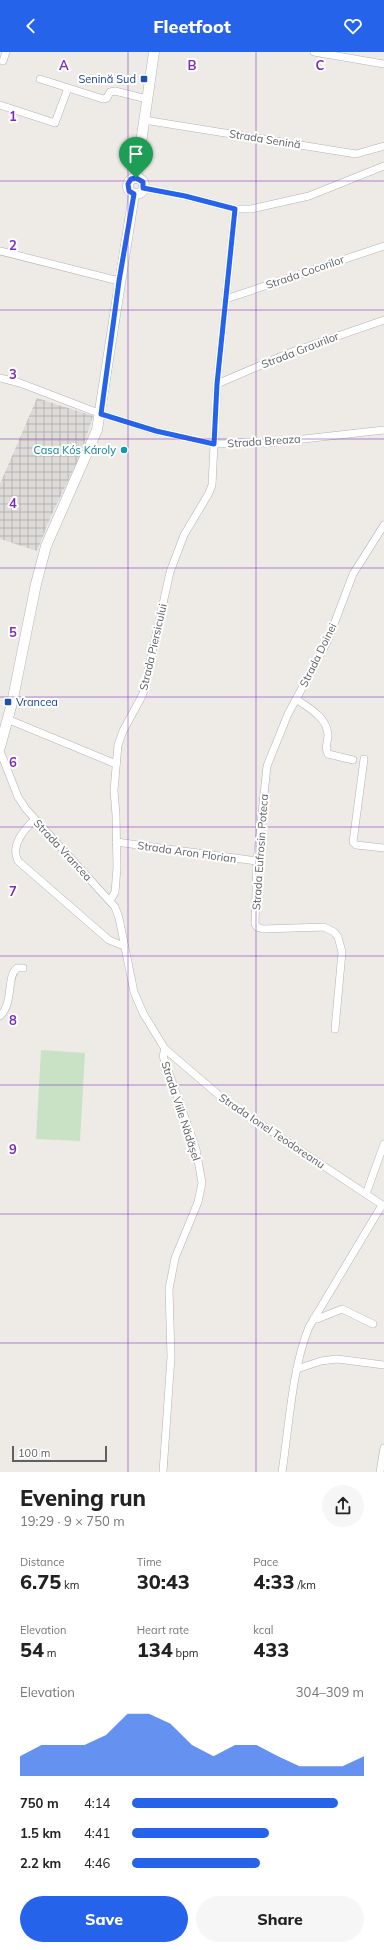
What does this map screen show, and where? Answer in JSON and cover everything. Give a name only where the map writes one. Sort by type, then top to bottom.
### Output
[{"type":"main road","points":[[136,178],[154,52]]},
{"type":"main road","points":[[136,178],[143,182],[143,188],[139,194],[134,194],[129,191],[128,184],[131,179],[136,178]]},
{"type":"main road","points":[[1,741],[8,719],[36,584],[46,546],[92,444],[101,414],[119,281],[134,194]]},
{"type":"street","points":[[3,61],[6,52]]},
{"type":"street","points":[[314,52],[384,64]]},
{"type":"street","points":[[40,79],[103,99],[107,98],[112,91],[115,91],[147,99]]},
{"type":"street","points":[[0,105],[55,123],[68,88]]},
{"type":"street","name":"Strada Senină","points":[[144,120],[356,154],[384,146]]},
{"type":"street","points":[[143,188],[192,197],[235,209],[252,209],[305,197],[384,166]]},
{"type":"street","name":"Strada Piersicului","points":[[110,901],[115,892],[116,842],[114,790],[118,745],[121,736],[140,701],[147,679],[170,572],[184,535],[209,493],[212,485],[217,384],[235,209]]},
{"type":"street","name":"Strada Cocorilor","points":[[226,299],[384,246]]},
{"type":"street","points":[[0,251],[119,281]]},
{"type":"street","name":"Strada Graurilor","points":[[217,384],[289,353],[384,320]]},
{"type":"street","name":"Strada Breaza","points":[[0,378],[20,383],[101,414],[156,431],[214,444],[268,443],[384,430]]},
{"type":"street","name":"Strada Doinei","points":[[268,766],[288,714],[328,640],[353,574],[384,525]]},
{"type":"street","points":[[296,699],[314,711],[323,722],[327,732],[326,748],[328,754],[353,760]]},
{"type":"street","points":[[8,719],[116,764]]},
{"type":"street","name":"Strada Vrancea","points":[[0,751],[18,797],[34,820],[110,901],[118,913],[124,946]]},
{"type":"street","points":[[364,759],[353,842],[359,845],[384,848]]},
{"type":"street","name":"Strada Eufrosin Poteca","points":[[268,766],[258,861],[255,922],[257,927],[270,930],[324,927],[334,932],[338,937],[342,952],[335,1030]]},
{"type":"street","points":[[34,820],[18,839],[15,854],[18,861],[109,940],[124,946]]},
{"type":"street","name":"Strada Aron Florian","points":[[116,842],[258,861]]},
{"type":"street","name":"Strada Viile Nădășel","points":[[124,946],[134,992],[143,1014],[165,1049],[163,1056],[196,1149],[202,1183],[198,1202],[175,1258],[170,1289],[170,1357],[163,1472]]},
{"type":"street","points":[[0,1016],[9,1000],[14,972],[17,968],[23,968]]},
{"type":"street","name":"Strada Ionel Teodoreanu","points":[[165,1049],[227,1102],[383,1205]]},
{"type":"street","points":[[366,1194],[384,1144]]},
{"type":"street","points":[[282,1472],[297,1369],[304,1337],[383,1205]]},
{"type":"street","points":[[314,1318],[317,1319],[342,1309],[373,1324]]},
{"type":"street","points":[[297,1369],[321,1361],[336,1359],[384,1366]]},
{"type":"street","points":[[380,1472],[384,1448]]},
{"type":"shaded area","points":[[37,398],[93,416],[81,454],[51,516],[37,551],[0,539],[0,484]]},
{"type":"green space","points":[[41,1050],[85,1053],[80,1141],[36,1139]]},
{"type":"place","name":"Senină Sud","points":[[144,79]]},
{"type":"place","name":"Casa Kós Károly","points":[[124,450]]},
{"type":"place","name":"Vrancea","points":[[8,702]]},
{"type":"route","points":[[136,178],[139,178],[143,182],[143,188],[212,202],[235,209],[217,384],[214,444],[156,431],[101,414],[119,281],[134,194],[129,191],[128,184],[131,179],[136,178]]}]
